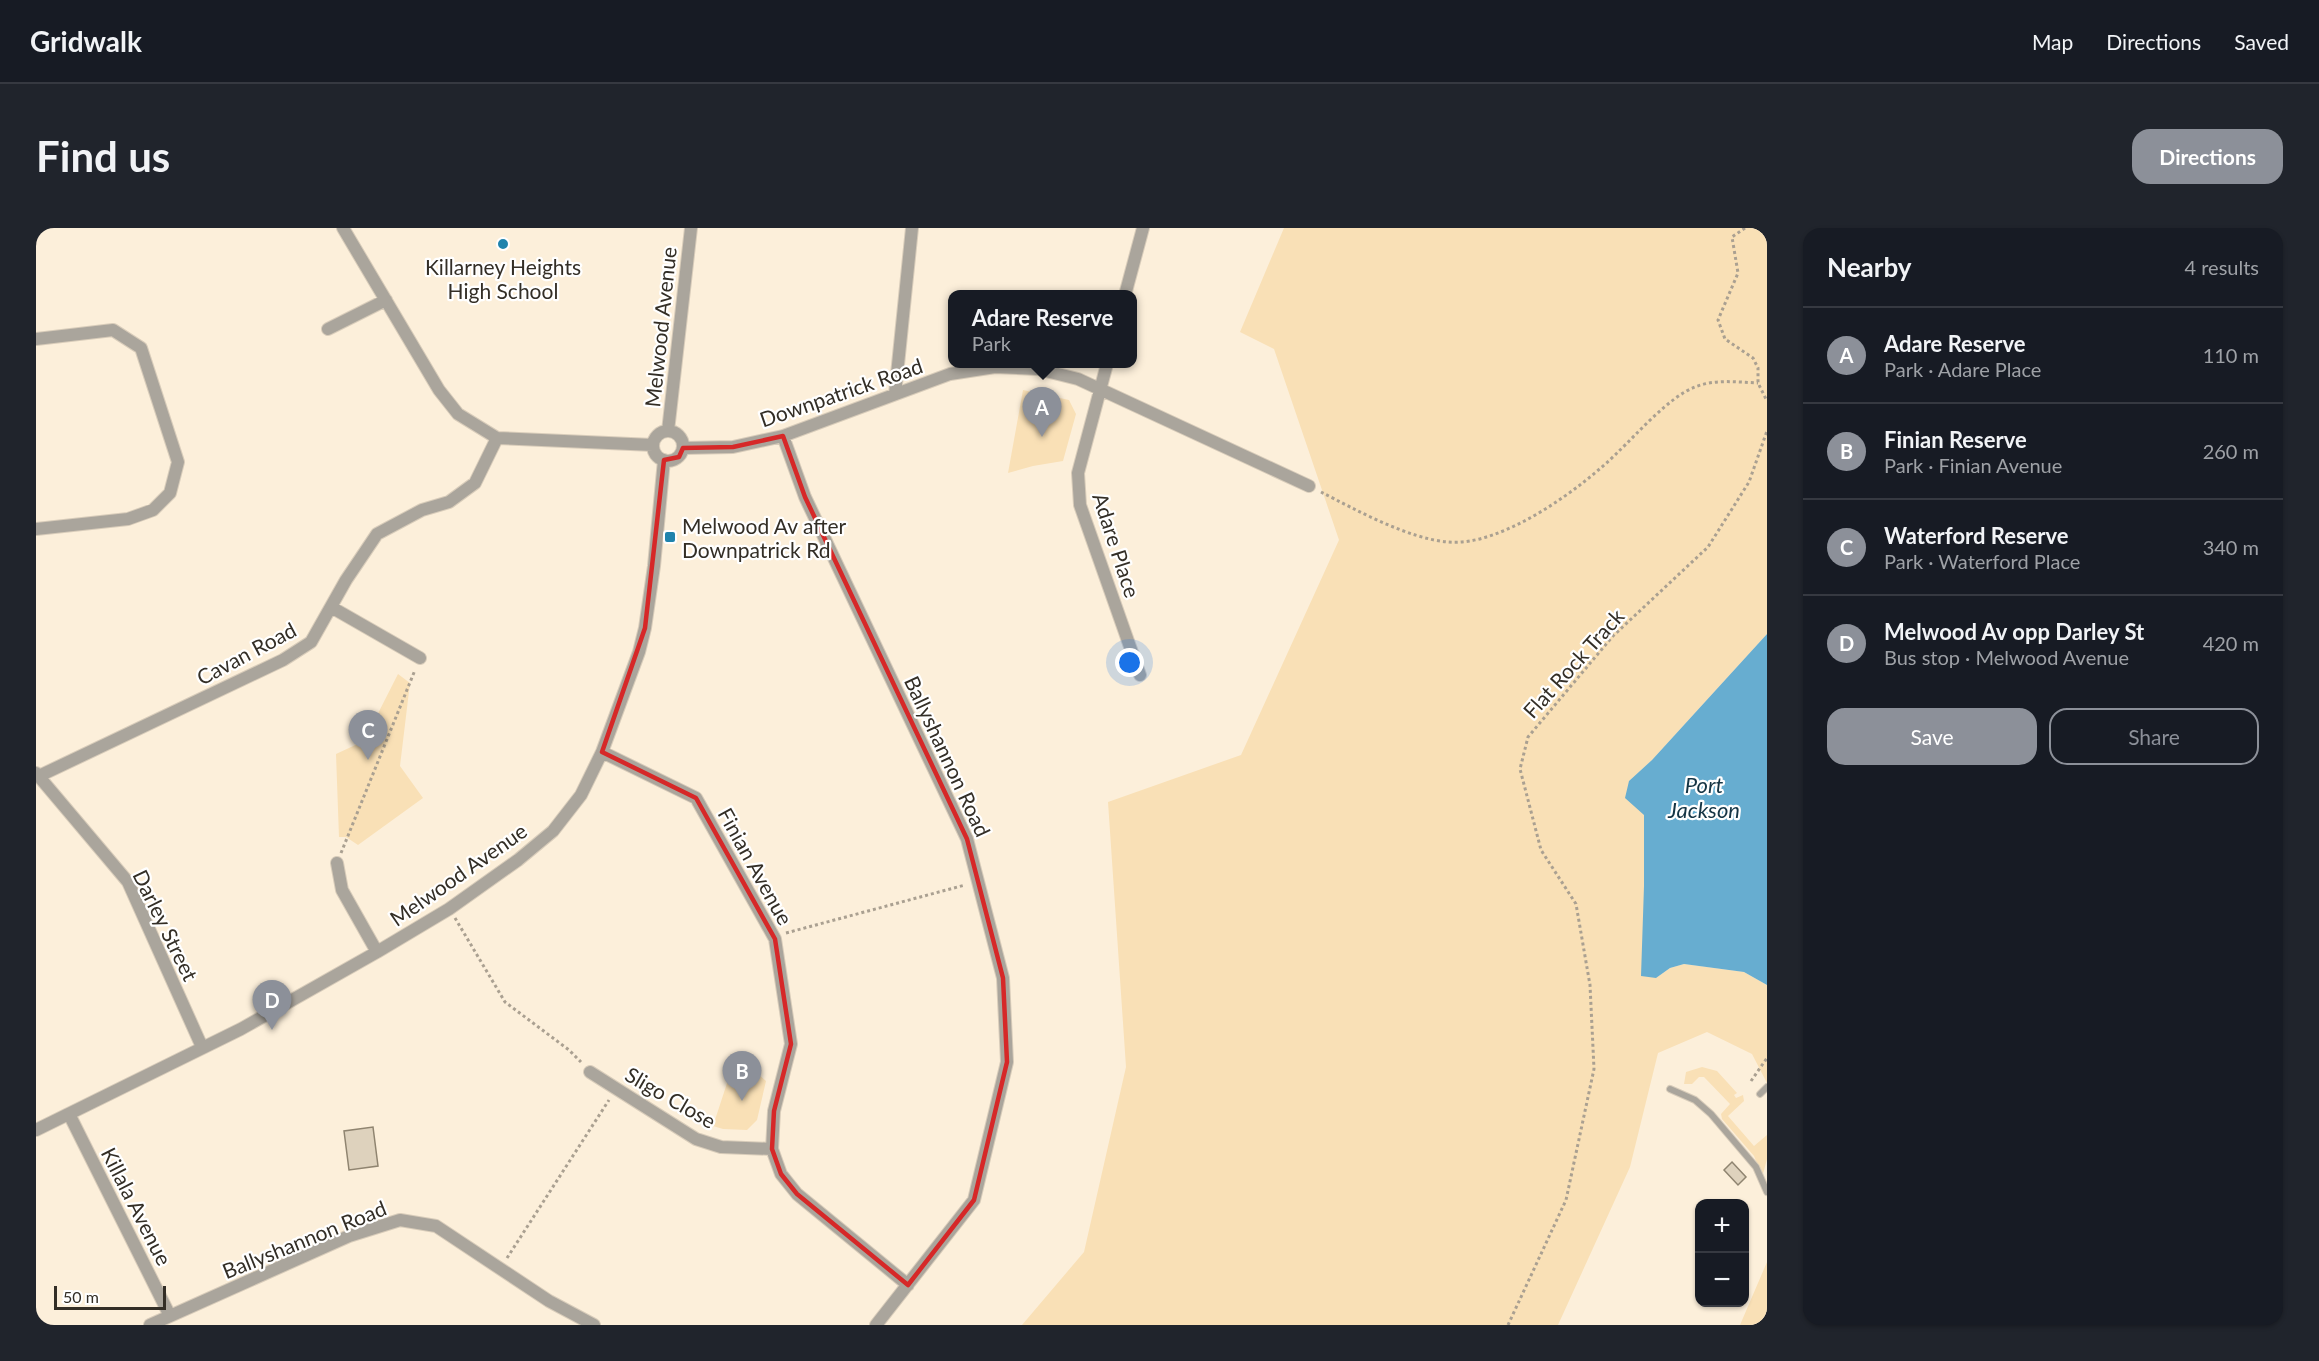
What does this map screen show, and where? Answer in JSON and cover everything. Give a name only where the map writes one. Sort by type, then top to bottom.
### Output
[{"type":"street","points":[[343,228],[439,390],[458,414],[497,438],[653,445]]},
{"type":"street","name":"Melwood Avenue","points":[[668,430],[691,228]]},
{"type":"street","points":[[895,394],[912,228]]},
{"type":"street","points":[[1126,290],[1143,228]]},
{"type":"street","points":[[328,329],[386,300]]},
{"type":"street","points":[[36,339],[113,330],[141,348],[178,462],[170,493],[153,510],[128,519],[36,529]]},
{"type":"street","name":"Downpatrick Road","points":[[683,448],[734,447],[783,436],[950,374],[989,368]]},
{"type":"street","name":"Downpatrick Road","points":[[1016,368],[1038,369],[1078,379],[1309,486]]},
{"type":"street","name":"Adare Place","points":[[1106,368],[1078,473],[1080,505],[1140,675]]},
{"type":"street","points":[[668,430],[678,434],[683,448],[679,457],[669,461],[656,455],[653,445],[659,434],[668,430]]},
{"type":"street","name":"Ballyshannon Road","points":[[783,436],[805,496],[967,839],[1003,978],[1007,1062],[974,1200],[876,1325]]},
{"type":"street","name":"Cavan Road","points":[[37,775],[283,660],[311,642],[346,580],[376,534],[422,510],[449,502],[475,483],[497,438]]},
{"type":"street","name":"Melwood Avenue","points":[[36,1130],[241,1029],[378,952],[449,909],[518,860],[553,831],[582,795],[602,752],[645,628],[654,566],[664,460]]},
{"type":"street","points":[[332,607],[420,658]]},
{"type":"street","name":"Finian Avenue","points":[[602,752],[696,798],[775,939],[791,1044],[774,1111],[772,1149],[781,1174],[797,1194],[908,1285]]},
{"type":"street","name":"Darley Street","points":[[37,775],[128,882],[202,1047]]},
{"type":"street","points":[[337,863],[342,890],[378,952]]},
{"type":"street","name":"Sligo Close","points":[[591,1072],[696,1139],[721,1147],[772,1149]]},
{"type":"street","name":"Killala Avenue","points":[[69,1114],[170,1316]]},
{"type":"street","name":"Ballyshannon Road","points":[[150,1325],[349,1236],[400,1220],[436,1226],[549,1301],[594,1325]]},
{"type":"lane","points":[[1760,1094],[1767,1087]]},
{"type":"lane","points":[[1670,1089],[1695,1100],[1711,1114],[1756,1167],[1767,1192]]},
{"type":"path","points":[[1745,228],[1732,237],[1738,273],[1718,320],[1725,339],[1753,358],[1758,368],[1758,383],[1767,401]]},
{"type":"path","points":[[1309,486],[1365,515],[1430,539],[1450,543],[1476,540],[1512,528],[1547,508],[1610,461],[1662,410],[1692,388],[1715,381],[1758,383]]},
{"type":"path","name":"Flat Rock Track","points":[[1508,1325],[1566,1200],[1594,1069],[1590,985],[1576,904],[1540,850],[1520,769],[1527,737],[1613,636],[1708,547],[1749,482],[1767,431]]},
{"type":"path","points":[[337,863],[420,658]]},
{"type":"path","points":[[775,939],[787,932],[979,882]]},
{"type":"path","points":[[449,909],[505,1002],[569,1050],[591,1072]]},
{"type":"path","points":[[1751,1081],[1767,1058]]},
{"type":"path","points":[[501,1268],[616,1089]]},
{"type":"highlighted area","points":[[783,436],[805,497],[967,839],[1003,978],[1007,1062],[974,1200],[908,1285],[797,1194],[781,1174],[772,1149],[774,1111],[791,1044],[775,939],[696,798],[602,752],[645,628],[664,460],[679,457],[683,448],[733,447]]},
{"type":"shaded area","points":[[1284,228],[1767,228],[1767,634],[1652,760],[1629,781],[1644,815],[1644,886],[1656,978],[1670,968],[1684,964],[1744,972],[1767,985],[1767,1083],[1752,1054],[1707,1032],[1658,1053],[1630,1167],[1558,1325],[1022,1325],[1084,1252],[1126,1067],[1108,802],[1241,755],[1339,540],[1274,349],[1240,332]]},
{"type":"shaded area","points":[[1023,390],[1069,400],[1076,414],[1063,461],[1008,473]]},
{"type":"shaded area","points":[[398,674],[410,683],[400,766],[423,798],[358,845],[346,837],[339,837],[336,754],[364,741]]},
{"type":"shaded area","points":[[748,1065],[766,1081],[757,1120],[747,1130],[723,1129],[713,1126],[730,1074],[743,1079]]},
{"type":"shaded area","points":[[1702,1067],[1717,1071],[1737,1093],[1734,1095],[1736,1098],[1743,1095],[1744,1101],[1728,1116],[1754,1146],[1767,1135],[1767,1159],[1763,1174],[1754,1156],[1722,1119],[1721,1114],[1730,1104],[1704,1077],[1699,1077],[1692,1084],[1684,1084],[1686,1072]]},
{"type":"shaded area","points":[[1767,1262],[1767,1325],[1740,1325]]},
{"type":"water","name":"Port Jackson","points":[[1767,634],[1767,985],[1744,972],[1684,964],[1670,968],[1656,978],[1641,976],[1644,815],[1625,798],[1629,781],[1652,760]]},
{"type":"building","points":[[373,1127],[378,1166],[349,1170],[344,1131]]},
{"type":"building","points":[[1732,1162],[1746,1177],[1738,1185],[1724,1170]]},
{"type":"place","name":"Killarney Heights High School","points":[[503,244]]},
{"type":"place","name":"Adare Reserve","points":[[1042,437]]},
{"type":"place","name":"Melwood Av after Downpatrick Rd","points":[[670,537]]},
{"type":"place","name":"Waterford Reserve","points":[[368,760]]},
{"type":"place","name":"Melwood Av opp Darley St","points":[[272,1030]]},
{"type":"place","name":"Finian Reserve","points":[[742,1101]]}]
